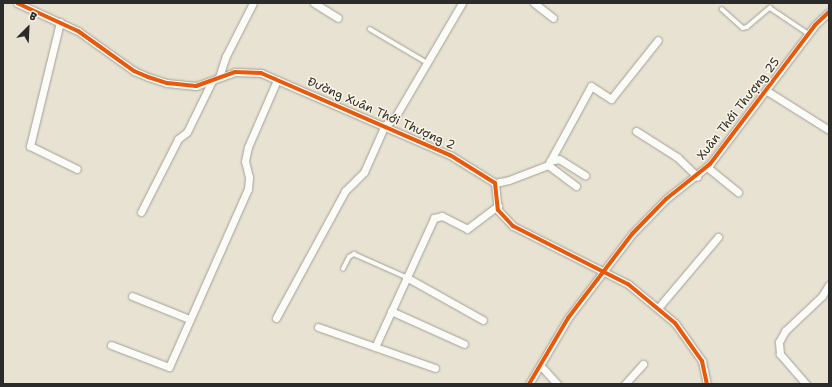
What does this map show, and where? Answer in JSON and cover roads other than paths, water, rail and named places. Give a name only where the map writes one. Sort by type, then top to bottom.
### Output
[{"type":"street","name":"Đường Xuân Thới Thượng 2","points":[[17,3],[78,31],[134,71],[148,77],[182,86],[196,86],[235,72],[261,73],[385,125],[450,155],[494,182]]},
{"type":"street","points":[[314,3],[338,18]]},
{"type":"street","points":[[276,318],[345,192],[364,172],[385,125],[394,119],[426,62],[462,3]]},
{"type":"street","points":[[534,3],[553,18]]},
{"type":"street","points":[[220,77],[226,56],[251,4]]},
{"type":"street","name":"Xuân Thới Thượng 25","points":[[529,384],[568,318],[604,270],[650,214],[707,167],[767,91],[809,34],[829,12]]},
{"type":"street","points":[[60,22],[30,145],[32,148],[77,168]]},
{"type":"street","points":[[549,163],[591,86],[611,99],[658,40]]},
{"type":"street","points":[[111,346],[169,367],[189,319],[248,190],[249,177],[246,161],[248,148],[277,80]]},
{"type":"street","points":[[141,212],[178,139],[187,132],[212,81]]},
{"type":"street","points":[[767,91],[829,130]]},
{"type":"street","points":[[636,132],[677,157],[697,176]]},
{"type":"street","points":[[585,175],[559,159],[509,180],[494,182],[498,206],[504,218],[518,229],[604,270],[628,284],[658,308],[688,338],[702,361],[706,384]]},
{"type":"street","points":[[549,163],[576,186]]},
{"type":"street","points":[[707,167],[738,192]]},
{"type":"street","points":[[375,346],[434,218],[442,216],[467,229],[498,206]]},
{"type":"street","points":[[658,308],[718,237]]},
{"type":"street","points":[[406,277],[483,320]]},
{"type":"street","points":[[806,384],[780,354],[779,342],[784,331],[822,296],[829,285]]},
{"type":"street","points":[[132,296],[189,319]]},
{"type":"street","points":[[391,311],[464,344]]},
{"type":"street","points":[[318,327],[435,368]]},
{"type":"street","points":[[625,384],[643,364]]},
{"type":"street","points":[[541,366],[557,384]]},
{"type":"lane","points":[[722,10],[739,25],[747,28],[770,8],[809,34]]},
{"type":"lane","points":[[370,29],[426,62]]},
{"type":"lane","points":[[343,269],[349,257],[354,254],[406,277]]}]
